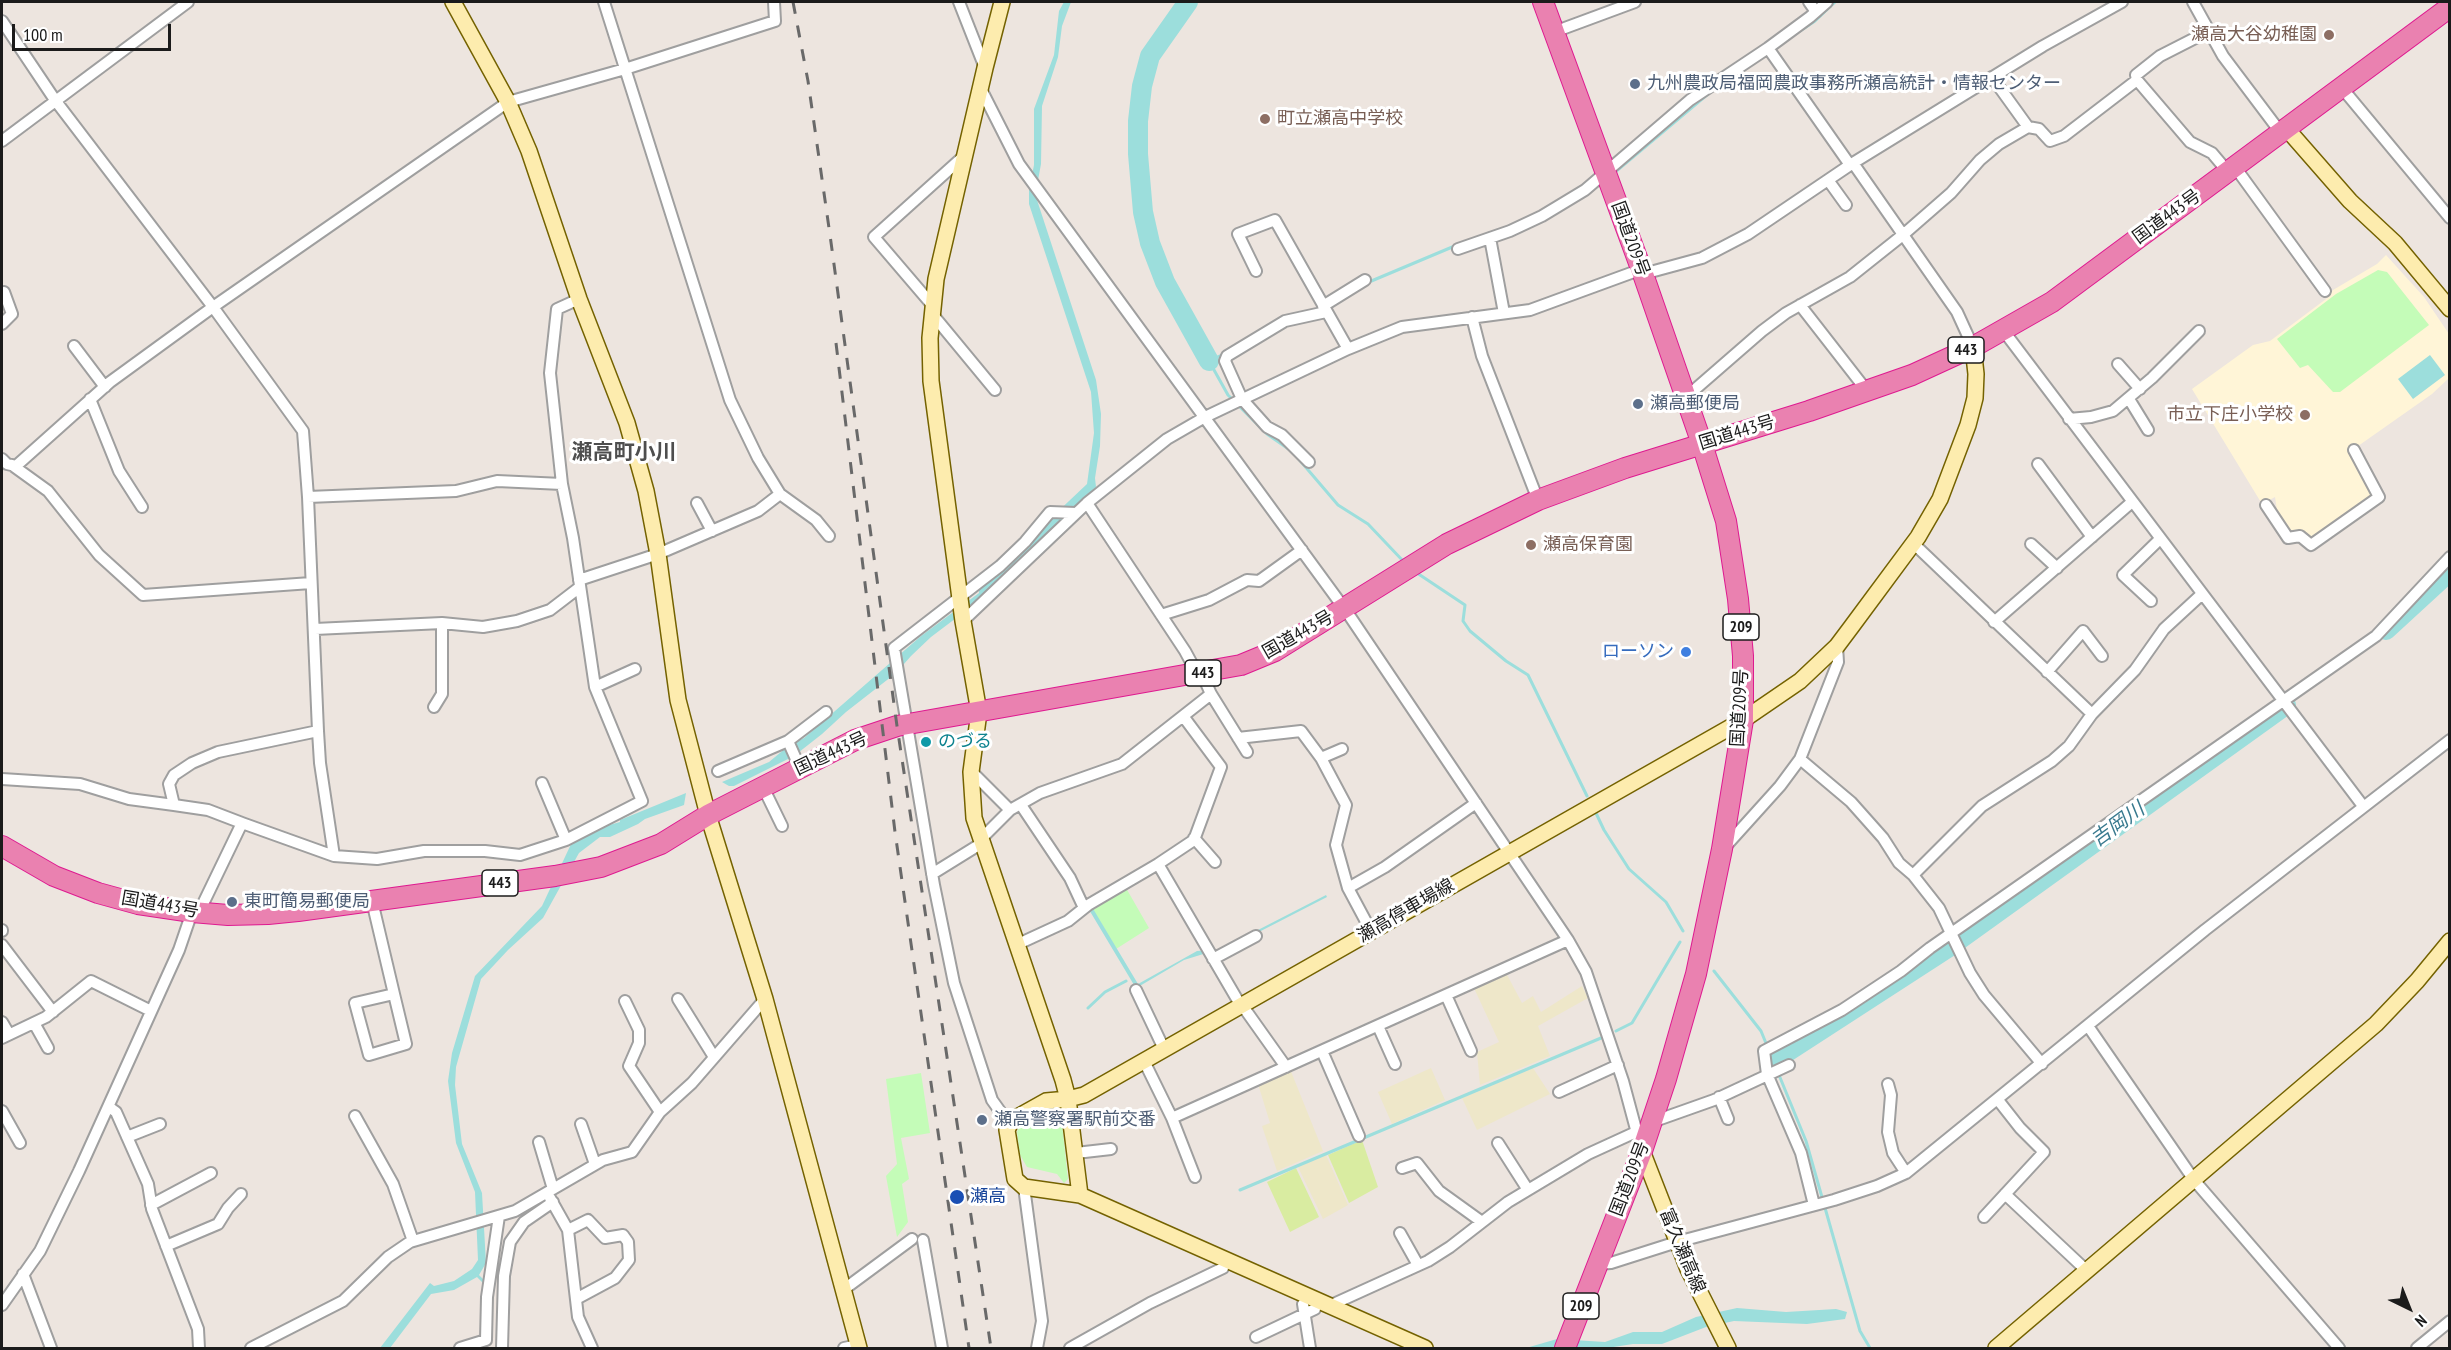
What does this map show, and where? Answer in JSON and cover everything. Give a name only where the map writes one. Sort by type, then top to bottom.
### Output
[{"type":"highway","name":"国道209号","points":[[1543,2],[1642,272],[1702,444],[1726,521],[1738,599],[1743,656],[1743,720],[1722,849],[1696,974],[1644,1127],[1642,1151],[1565,1348]]},
{"type":"highway","name":"国道443号","points":[[2,846],[54,876],[98,893],[138,904],[192,912],[268,914],[555,876],[601,867],[661,844],[708,815],[855,740],[907,723],[1200,674],[1241,665],[1275,651],[1409,567],[1488,522],[1538,500],[1625,468],[1867,391],[1912,375],[1973,347],[2052,302],[2450,7]]},
{"type":"street","points":[[2,141],[188,2]]},
{"type":"street","points":[[453,2],[508,102],[529,151],[579,299],[627,423],[646,491],[658,554],[678,700],[708,815],[765,999],[843,1290],[854,1347]]},
{"type":"street","points":[[604,2],[730,400],[758,458],[780,494],[816,520],[829,536]]},
{"type":"street","points":[[7,462],[15,466],[90,399],[213,307],[508,102],[625,69],[775,21],[774,2]]},
{"type":"street","points":[[959,2],[985,68]]},
{"type":"street","points":[[1002,2],[936,279],[930,338],[931,381],[963,621],[980,712],[971,771],[974,818],[1068,1099],[1080,1195]]},
{"type":"street","points":[[1554,32],[1635,2]]},
{"type":"street","points":[[1809,2],[1816,12]]},
{"type":"street","points":[[1458,249],[1542,216],[1584,190],[1690,100],[1768,48],[1827,2]]},
{"type":"street","points":[[963,621],[1087,503],[1167,439],[1204,417],[1402,327],[1530,310],[1642,272],[1701,258],[1748,234],[1851,164],[1992,77],[2122,2]]},
{"type":"street","points":[[2193,2],[2223,56],[2284,131],[2350,201],[2395,243],[2450,309]]},
{"type":"street","points":[[2,21],[55,100],[213,307],[303,431],[315,629],[320,763],[334,856]]},
{"type":"street","points":[[2209,32],[2160,56],[2136,75],[2137,80],[2190,142],[2212,153],[2231,169],[2325,291]]},
{"type":"street","points":[[1768,48],[1904,234],[1957,312],[1973,347]]},
{"type":"street","points":[[1992,77],[2028,127]]},
{"type":"street","points":[[1685,398],[1762,331],[1800,305],[1850,276],[1904,234],[1951,193],[1980,160],[2015,133],[2028,127],[2039,129],[2050,141],[2064,136],[2137,80]]},
{"type":"street","points":[[2342,88],[2450,218]]},
{"type":"street","points":[[981,89],[1019,164],[1344,609],[1568,940],[1586,972],[1618,1065],[1644,1127]]},
{"type":"street","points":[[965,155],[874,237],[995,390]]},
{"type":"street","points":[[1828,180],[1846,205]]},
{"type":"street","points":[[1256,271],[1238,234],[1275,220],[1348,350]]},
{"type":"street","points":[[1490,238],[1504,313]]},
{"type":"street","points":[[1309,462],[1282,435],[1267,427],[1242,399],[1230,377],[1225,361],[1227,356],[1286,321],[1325,309],[1365,280]]},
{"type":"street","points":[[2,324],[12,314],[4,292]]},
{"type":"street","points":[[2,779],[80,784],[129,799],[208,810],[334,856],[377,859],[435,850],[485,851],[520,855],[566,840],[642,801],[595,687],[573,538],[562,484],[550,373],[557,309],[579,299]]},
{"type":"street","points":[[1800,305],[1867,391]]},
{"type":"street","points":[[1472,317],[1482,356],[1538,500]]},
{"type":"street","points":[[2003,330],[2363,806]]},
{"type":"street","points":[[2069,418],[2091,417],[2113,411],[2140,389],[2199,331]]},
{"type":"street","points":[[74,346],[105,387]]},
{"type":"street","name":"瀬高停車場線","points":[[1012,1120],[1046,1101],[1084,1095],[1743,720],[1800,681],[1837,645],[1913,543],[1940,499],[1968,425],[1975,398],[1976,374],[1973,347]]},
{"type":"street","points":[[2118,364],[2140,389]]},
{"type":"street","points":[[90,399],[118,471],[142,507]]},
{"type":"street","points":[[2129,399],[2148,430]]},
{"type":"street","points":[[2266,505],[2288,538],[2300,536],[2311,545],[2379,497],[2355,450]]},
{"type":"street","points":[[7,462],[48,491],[99,555],[143,595],[312,583]]},
{"type":"street","points":[[2038,464],[2092,537]]},
{"type":"street","points":[[308,497],[456,491],[497,482],[562,484]]},
{"type":"street","points":[[315,629],[442,623],[483,627],[518,621],[550,610],[580,584],[658,554],[758,511],[780,494]]},
{"type":"street","points":[[1995,622],[2132,502]]},
{"type":"street","points":[[697,503],[712,531]]},
{"type":"street","points":[[1087,503],[1200,674],[1247,752]]},
{"type":"street","points":[[1076,513],[1050,512],[1025,542],[1000,566],[894,648],[932,874],[954,983],[992,1100],[1002,1114],[1012,1120],[1007,1130],[1015,1179],[1024,1187],[1080,1195],[1313,1308],[1425,1348]]},
{"type":"street","points":[[2151,602],[2123,575],[2160,539]]},
{"type":"street","points":[[1913,543],[2092,714]]},
{"type":"street","points":[[2031,544],[2056,568]]},
{"type":"street","points":[[1161,615],[1209,600],[1247,580],[1258,582],[1302,550]]},
{"type":"street","points":[[1814,1205],[1801,1153],[1767,1074],[1764,1052],[1842,1010],[2376,636],[2450,557]]},
{"type":"street","points":[[1913,875],[1982,806],[2052,761],[2069,746],[2092,714],[2135,670],[2164,629],[2202,594]]},
{"type":"street","points":[[434,706],[442,694],[442,623]]},
{"type":"street","points":[[2047,672],[2083,631],[2102,656]]},
{"type":"street","points":[[1722,849],[1780,786],[1800,759],[1838,662],[1837,645]]},
{"type":"street","points":[[595,687],[635,669]]},
{"type":"street","points":[[932,874],[981,841],[1010,810],[1040,793],[1122,764],[1210,693]]},
{"type":"street","points":[[717,771],[788,741],[826,712]]},
{"type":"street","points":[[1016,945],[1068,921],[1084,908],[1158,864],[1194,838],[1221,767],[1183,716]]},
{"type":"street","points":[[174,805],[169,784],[174,775],[192,763],[218,752],[318,731]]},
{"type":"street","points":[[1238,738],[1301,731],[1321,758],[1347,805],[1336,845],[1348,888],[1371,931]]},
{"type":"street","points":[[1597,1264],[1611,1263],[1677,1242],[1814,1205],[1877,1186],[1906,1173],[2205,930],[2450,740]]},
{"type":"street","points":[[788,741],[800,768]]},
{"type":"street","points":[[1321,758],[1342,749]]},
{"type":"street","points":[[1800,759],[1851,802],[1883,838],[1899,863],[1913,875],[1939,908],[1970,973],[1984,995],[2042,1064]]},
{"type":"street","points":[[971,771],[1010,810]]},
{"type":"street","points":[[542,783],[566,840]]},
{"type":"street","points":[[763,787],[783,826]]},
{"type":"street","points":[[1348,888],[1385,867],[1476,803]]},
{"type":"street","points":[[1021,805],[1070,878],[1084,908]]},
{"type":"street","points":[[2,1305],[39,1251],[109,1107],[179,950],[192,912],[201,908],[242,823]]},
{"type":"street","points":[[1194,838],[1215,862]]},
{"type":"street","points":[[1158,864],[1241,1005],[1286,1066]]},
{"type":"street","points":[[372,901],[406,1044],[369,1055],[355,1003],[394,994]]},
{"type":"street","points":[[1213,959],[1257,936]]},
{"type":"street","points":[[1172,1118],[1568,940]]},
{"type":"street","points":[[1996,1348],[2376,1023],[2417,981],[2450,940]]},
{"type":"street","points":[[2,945],[53,1012]]},
{"type":"street","points":[[2,1022],[5,1036],[53,1012],[91,981],[151,1011]]},
{"type":"street","points":[[1136,990],[1164,1049]]},
{"type":"street","points":[[1446,995],[1472,1051]]},
{"type":"street","points":[[678,999],[714,1057]]},
{"type":"street","points":[[502,1348],[504,1276],[510,1242],[524,1222],[551,1195],[595,1164],[632,1152],[660,1112],[692,1083],[765,999]]},
{"type":"street","points":[[625,1001],[639,1030],[639,1044],[629,1066],[660,1112]]},
{"type":"street","points":[[34,1023],[48,1048]]},
{"type":"street","points":[[1378,1026],[1395,1064]]},
{"type":"street","points":[[2088,1026],[2194,1180],[2339,1348]]},
{"type":"street","points":[[1322,1050],[1359,1136]]},
{"type":"street","points":[[1144,1061],[1172,1118],[1196,1178]]},
{"type":"street","points":[[1559,1092],[1618,1065]]},
{"type":"street","points":[[1256,1336],[1313,1308],[1418,1265],[1450,1247],[1508,1202],[1588,1154],[1644,1127],[1719,1097],[1789,1065]]},
{"type":"street","points":[[1888,1084],[1891,1095],[1888,1132],[1893,1153],[1906,1173]]},
{"type":"street","points":[[1719,1097],[1728,1119]]},
{"type":"street","points":[[1984,1217],[2044,1152],[2020,1128],[1998,1100]]},
{"type":"street","points":[[109,1107],[116,1112],[148,1184],[151,1205],[198,1329],[199,1348]]},
{"type":"street","points":[[2,1111],[20,1143]]},
{"type":"street","points":[[355,1116],[393,1184],[414,1241]]},
{"type":"street","points":[[127,1137],[160,1124]]},
{"type":"street","points":[[581,1124],[595,1164]]},
{"type":"street","points":[[539,1142],[551,1195],[568,1230],[578,1317],[592,1348]]},
{"type":"street","points":[[1498,1143],[1528,1190]]},
{"type":"street","points":[[1076,1153],[1111,1149]]},
{"type":"street","name":"富久瀬高線","points":[[1642,1151],[1677,1242],[1728,1348]]},
{"type":"street","points":[[1402,1168],[1417,1163],[1439,1191],[1482,1222]]},
{"type":"street","points":[[151,1205],[211,1173]]},
{"type":"street","points":[[1024,1187],[1042,1321],[1038,1348]]},
{"type":"street","points":[[166,1246],[218,1224],[241,1194]]},
{"type":"street","points":[[2005,1194],[2087,1271]]},
{"type":"street","points":[[251,1348],[337,1306],[388,1257],[414,1241],[515,1211],[551,1195]]},
{"type":"street","points":[[460,1348],[486,1340],[487,1297],[499,1216]]},
{"type":"street","points":[[568,1230],[588,1220],[604,1238],[623,1235],[628,1242],[628,1260],[615,1278],[576,1299]]},
{"type":"street","points":[[1400,1233],[1418,1265]]},
{"type":"street","points":[[843,1290],[917,1240],[942,1348]]},
{"type":"street","points":[[1070,1348],[1150,1304],[1223,1268]]},
{"type":"street","points":[[23,1274],[51,1348]]},
{"type":"street","points":[[1310,1348],[1313,1308]]},
{"type":"street","points":[[2417,1348],[2450,1321]]},
{"type":"shaded area","name":"市立下庄小学校","points":[[2386,255],[2424,297],[2449,334],[2449,378],[2432,394],[2351,451],[2373,496],[2312,540],[2289,533],[2278,517],[2275,497],[2262,504],[2192,389],[2253,345],[2270,341],[2326,299],[2333,290],[2377,264]]},
{"type":"shaded area","points":[[1505,971],[1522,1003],[1533,996],[1541,1012],[1582,986],[1588,998],[1538,1026],[1550,1056],[1480,1085],[1477,1052],[1499,1042],[1473,986]]},
{"type":"shaded area","points":[[1431,1068],[1445,1100],[1392,1124],[1378,1092]]},
{"type":"shaded area","points":[[1533,1068],[1550,1094],[1477,1130],[1462,1098]]},
{"type":"shaded area","points":[[1290,1069],[1323,1151],[1277,1171],[1262,1126],[1270,1123],[1258,1084]]},
{"type":"shaded area","points":[[1326,1155],[1348,1205],[1323,1219],[1298,1167]]},
{"type":"green space","points":[[2378,270],[2387,272],[2429,325],[2340,392],[2333,392],[2308,365],[2300,368],[2277,339],[2336,294]]},
{"type":"green space","points":[[1126,888],[1149,928],[1116,949],[1091,907]]},
{"type":"green space","points":[[921,1073],[930,1133],[901,1138],[909,1179],[902,1184],[908,1222],[897,1237],[886,1176],[897,1164],[886,1079]]},
{"type":"green space","points":[[1053,1108],[1061,1115],[1068,1179],[1064,1183],[1057,1174],[1027,1167],[1020,1155],[1017,1132],[1020,1125],[1046,1109]]},
{"type":"green space","points":[[1362,1140],[1378,1187],[1349,1203],[1328,1155]]},
{"type":"green space","points":[[1296,1168],[1319,1217],[1290,1232],[1267,1182]]},
{"type":"water","points":[[1064,2],[1071,2],[1062,26],[1058,57],[1042,106],[1041,164],[1036,191],[1096,380],[1101,414],[1096,487],[976,603],[931,637],[896,673],[822,734],[794,756],[734,786],[729,786],[722,782],[769,762],[787,747],[804,738],[921,636],[979,593],[979,586],[981,588],[1005,569],[1026,549],[1052,520],[1051,518],[1087,484],[1094,433],[1091,392],[1029,204],[1034,165],[1034,109],[1054,55],[1059,11]]},
{"type":"water","points":[[2430,355],[2445,375],[2413,399],[2398,379]]},
{"type":"water","points":[[686,793],[684,805],[645,819],[610,837],[600,837],[579,853],[543,918],[481,979],[456,1067],[455,1085],[462,1144],[482,1193],[486,1263],[479,1275],[488,1284],[486,1286],[477,1277],[454,1290],[431,1294],[390,1348],[380,1348],[430,1283],[434,1286],[454,1281],[472,1269],[478,1260],[475,1192],[456,1143],[448,1081],[452,1053],[475,976],[542,906],[572,842],[595,829],[620,822],[620,820]]},
{"type":"water","points":[[1052,840],[1138,984],[1197,951],[1221,949],[1326,895],[1327,897],[1220,952],[1213,951],[1184,960],[1138,987],[1134,985],[1048,841]]},
{"type":"water","points":[[1737,1308],[1786,1312],[1836,1309],[1847,1312],[1845,1319],[1807,1324],[1734,1321],[1706,1327],[1662,1344],[1633,1344],[1607,1348],[1526,1348],[1557,1339],[1605,1342],[1633,1332],[1662,1332],[1696,1317]]},
{"type":"waterway","points":[[1188,2],[1150,56],[1142,86],[1138,121],[1138,154],[1143,212],[1150,243],[1165,282],[1209,361]]},
{"type":"waterway","points":[[1800,31],[1815,21],[1835,2]]},
{"type":"waterway","points":[[1614,173],[1708,94]]},
{"type":"waterway","points":[[1369,282],[1457,245]]},
{"type":"waterway","points":[[1226,353],[1209,361],[1228,395],[1267,434],[1290,450]]},
{"type":"waterway","points":[[1297,457],[1338,505],[1368,524],[1405,563]]},
{"type":"waterway","points":[[1414,571],[1465,605],[1463,621],[1470,631],[1506,661],[1528,675],[1587,796]]},
{"type":"waterway","name":"吉岡川","points":[[2386,630],[2450,571]]},
{"type":"waterway","name":"吉岡川","points":[[1773,1061],[1952,945],[2286,705]]},
{"type":"waterway","points":[[1595,811],[1604,830],[1629,869],[1666,902],[1683,931]]},
{"type":"waterway","points":[[1616,1031],[1632,1023],[1680,942]]},
{"type":"waterway","points":[[1714,971],[1761,1031],[1806,1141],[1860,1331],[1870,1348]]},
{"type":"waterway","points":[[1088,1008],[1105,992],[1126,981]]},
{"type":"waterway","points":[[1240,1190],[1601,1038]]},
{"type":"railway","points":[[793,2],[808,81],[897,726],[991,1348]]},
{"type":"railway","points":[[836,343],[895,832],[969,1348]]},
{"type":"place","name":"瀬高大谷幼稚園","points":[[2329,35]]},
{"type":"place","name":"九州農政局福岡農政事務所瀬高統計・情報センター","points":[[1635,84]]},
{"type":"place","name":"町立瀬高中学校","points":[[1265,119]]},
{"type":"place","name":"瀬高郵便局","points":[[1638,404]]},
{"type":"place","name":"市立下庄小学校","points":[[2305,415]]},
{"type":"place","name":"瀬高保育園","points":[[1531,545]]},
{"type":"place","name":"ローソン","points":[[1686,652]]},
{"type":"place","name":"のづる","points":[[926,742]]},
{"type":"place","name":"東町簡易郵便局","points":[[232,902]]},
{"type":"place","name":"瀬高警察署駅前交番","points":[[982,1120]]},
{"type":"place","name":"瀬高","points":[[957,1197]]},
{"type":"district","name":"瀬高町小川","points":[[624,453]]}]
